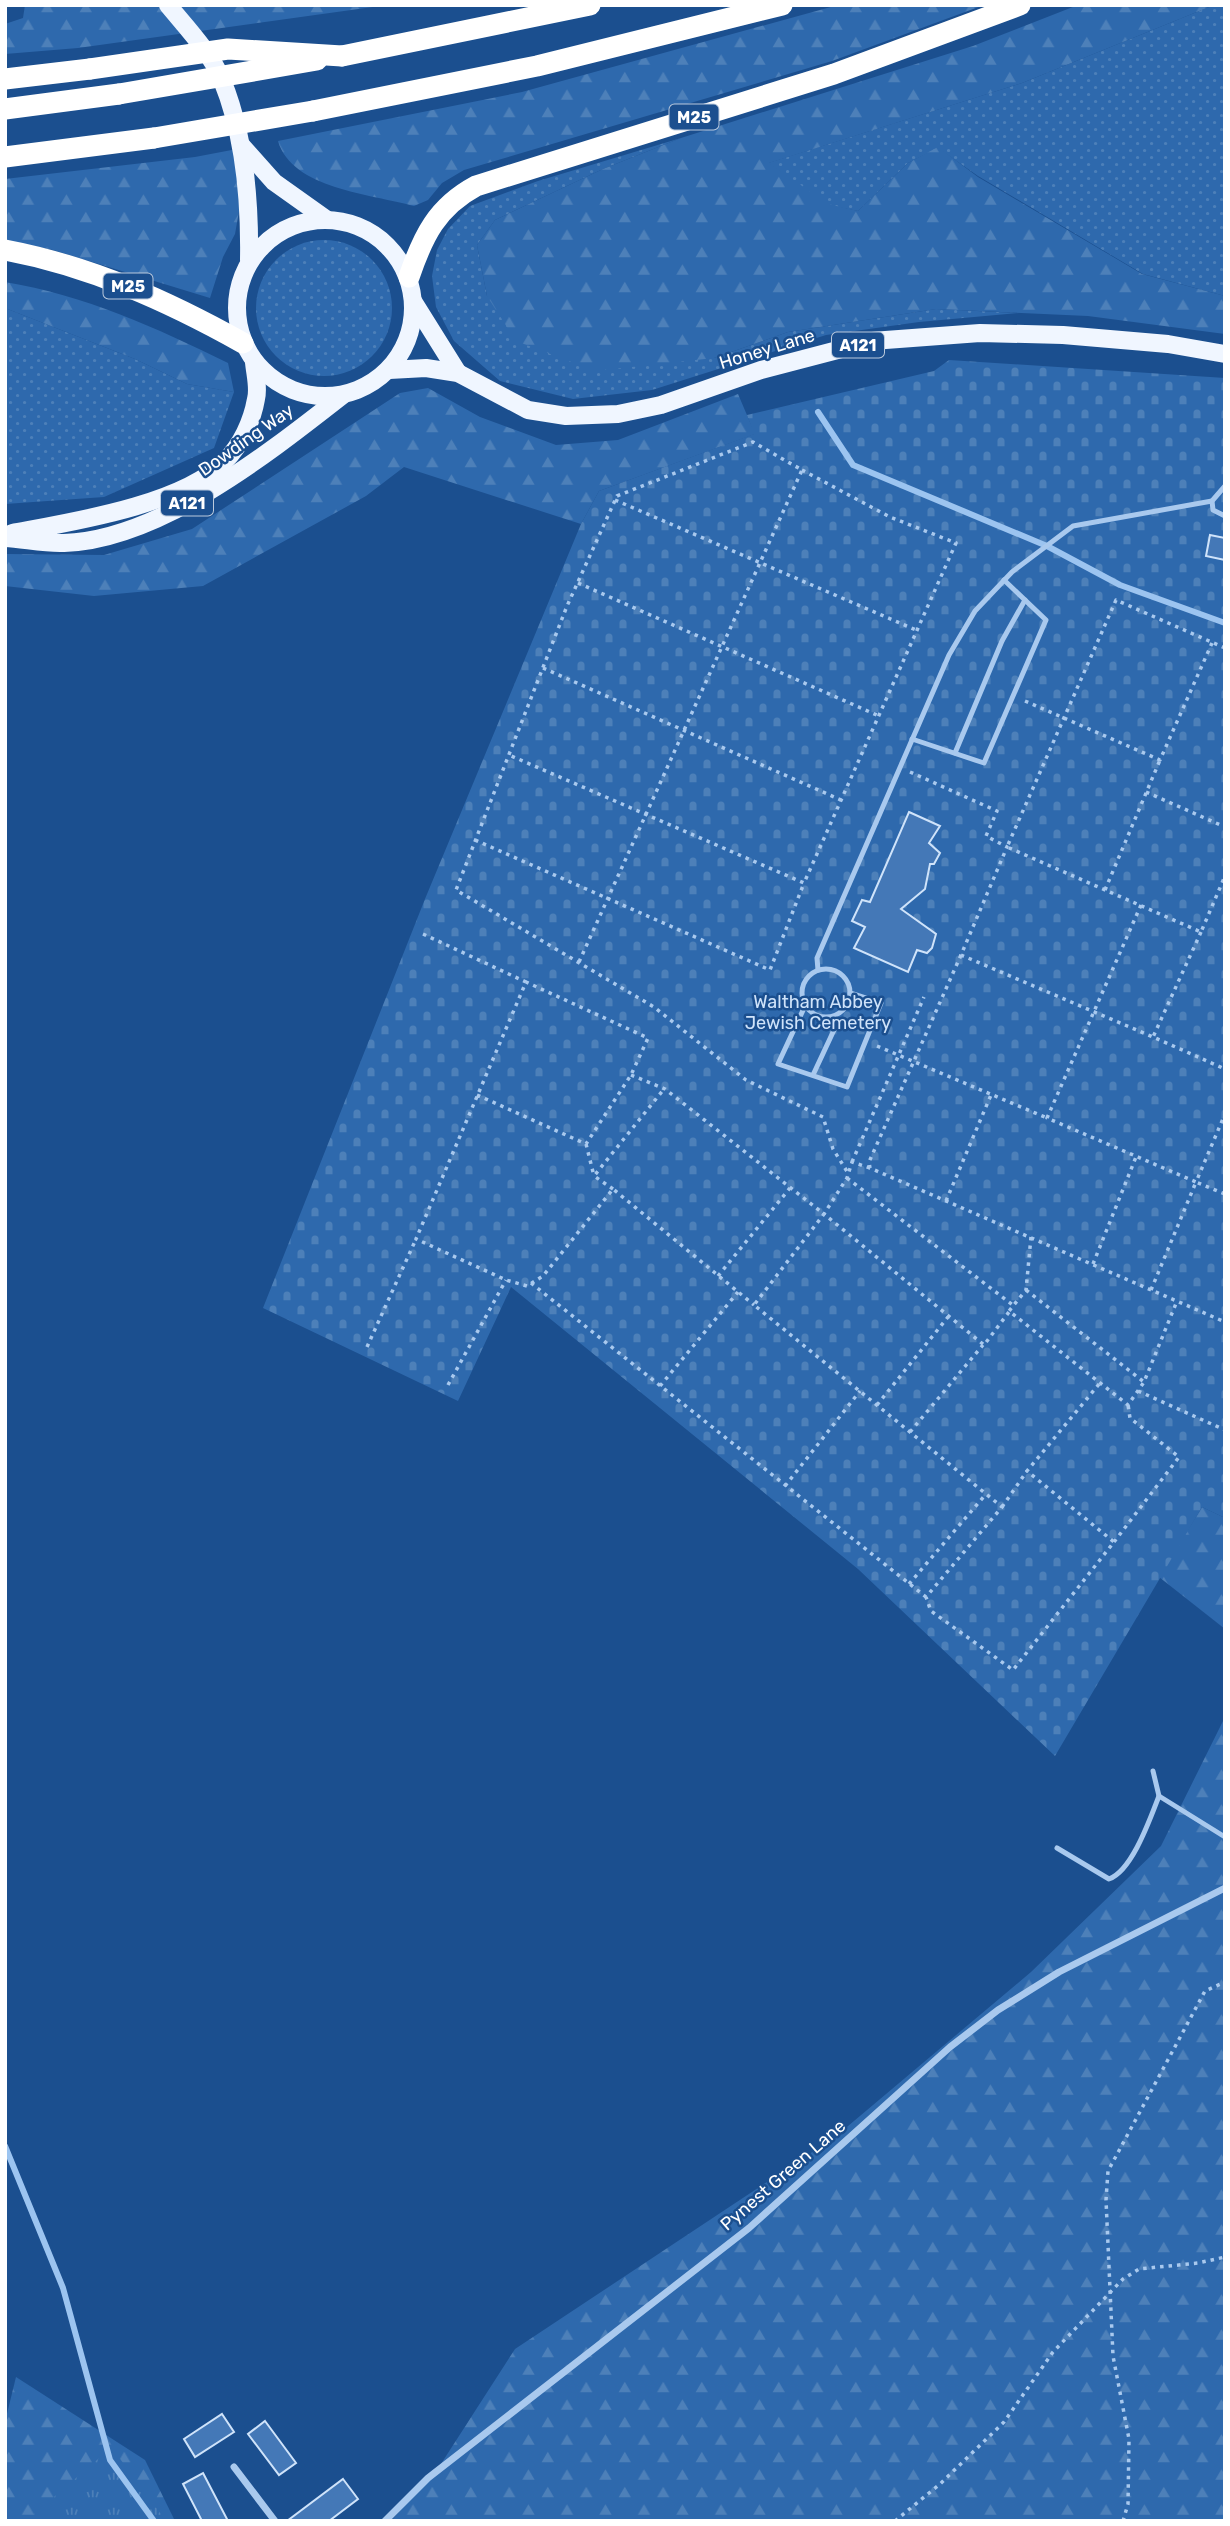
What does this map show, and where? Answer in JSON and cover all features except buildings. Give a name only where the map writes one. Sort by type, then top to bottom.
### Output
[{"type":"highway","points":[[5,108],[119,94],[342,56],[590,5]]},
{"type":"highway","points":[[5,157],[154,138],[313,111],[537,66],[782,5]]},
{"type":"highway","name":"M25","points":[[409,276],[425,233],[435,219],[459,195],[476,186],[834,74],[1020,5]]},
{"type":"highway","points":[[5,79],[228,49],[342,56]]},
{"type":"highway","name":"M25","points":[[5,250],[121,283],[164,301],[243,343]]},
{"type":"main road","points":[[168,5],[221,78],[241,145],[250,223],[249,260]]},
{"type":"main road","points":[[241,145],[275,182],[326,219]]},
{"type":"main road","points":[[326,219],[347,222],[373,233],[391,249],[409,276],[413,301],[407,341],[389,370],[360,389],[343,395],[316,397],[291,390],[269,377],[254,362],[243,343],[236,304],[240,281],[249,260],[265,242],[284,229],[306,221],[326,219]]},
{"type":"main road","points":[[413,301],[457,373]]},
{"type":"main road","name":"Honey Lane","points":[[389,370],[426,368],[457,373],[528,410],[566,416],[618,414],[661,405],[761,370],[872,341],[980,333],[1063,335],[1168,344],[1225,354]]},
{"type":"main road","name":"Dowding Way","points":[[5,536],[108,514],[200,480],[225,461],[248,428],[257,396],[254,362]]},
{"type":"main road","name":"Dowding Way","points":[[5,536],[64,543],[111,535],[160,517],[218,485],[286,439],[343,395]]},
{"type":"street","name":"Pynest Green Lane","points":[[384,2521],[428,2478],[749,2228],[950,2047],[998,2010],[1059,1972],[1225,1888]]},
{"type":"street","points":[[234,2467],[275,2521]]},
{"type":"lane","points":[[818,970],[817,958],[912,739],[956,644],[975,611],[1004,580],[1073,526],[1212,501],[1225,486]]},
{"type":"lane","points":[[1212,501],[1213,510],[1225,516]]},
{"type":"lane","points":[[912,739],[984,763],[1046,620],[1004,580]]},
{"type":"lane","points":[[955,753],[1002,641],[1025,600]]},
{"type":"lane","points":[[805,1006],[778,1064],[847,1087],[881,1003],[850,993],[841,974],[834,970],[818,970],[803,983],[802,998],[805,1006],[818,1016],[831,1017],[842,1012],[850,993]]},
{"type":"lane","points":[[813,1075],[834,1030]]},
{"type":"lane","points":[[1057,1848],[1098,1874],[1109,1879],[1116,1876],[1127,1865],[1159,1796],[1153,1771]]},
{"type":"lane","points":[[1159,1796],[1225,1837]]},
{"type":"path","points":[[475,840],[770,970],[804,883],[956,543],[890,517],[753,442],[617,496],[543,668],[475,840],[456,890],[654,1007],[746,1080],[823,1117],[834,1149],[848,1176],[1014,1306]]},
{"type":"path","points":[[579,962],[802,470]]},
{"type":"path","points":[[615,500],[916,630]]},
{"type":"path","points":[[578,583],[878,716]]},
{"type":"path","points":[[870,1168],[869,1162],[1116,600],[1225,648]]},
{"type":"path","points":[[1105,890],[1212,643]]},
{"type":"path","points":[[543,668],[841,800]]},
{"type":"path","points":[[1013,695],[1063,720],[1160,760]]},
{"type":"path","points":[[509,755],[804,883]]},
{"type":"path","points":[[900,767],[997,811],[986,836],[1201,932]]},
{"type":"path","points":[[1146,792],[1225,827]]},
{"type":"path","points":[[1153,1037],[1225,876]]},
{"type":"path","points":[[1219,889],[1225,891]]},
{"type":"path","points":[[1047,1118],[1141,905]]},
{"type":"path","points":[[423,934],[648,1038],[631,1075],[586,1144],[594,1176],[1002,1507]]},
{"type":"path","points":[[961,955],[1225,1069]]},
{"type":"path","points":[[367,1348],[526,982]]},
{"type":"path","points":[[754,1305],[824,1214],[848,1176],[924,997]]},
{"type":"path","points":[[866,1041],[1225,1195]]},
{"type":"path","points":[[631,1075],[665,1089],[984,1345]]},
{"type":"path","points":[[594,1176],[665,1089]]},
{"type":"path","points":[[477,1095],[586,1144]]},
{"type":"path","points":[[946,1200],[991,1095]]},
{"type":"path","points":[[1151,1290],[1225,1114]]},
{"type":"path","points":[[1093,1265],[1136,1157]]},
{"type":"path","points":[[852,1162],[946,1200],[1225,1322]]},
{"type":"path","points":[[718,1276],[790,1188]]},
{"type":"path","points":[[416,1238],[506,1280],[527,1286],[543,1276],[612,1189]]},
{"type":"path","points":[[910,1432],[1027,1290],[1031,1237]]},
{"type":"path","points":[[448,1385],[506,1280]]},
{"type":"path","points":[[531,1283],[926,1597],[930,1611],[1013,1670],[1179,1457],[1130,1418],[1128,1405],[1009,1311]]},
{"type":"path","points":[[1027,1290],[1144,1382]]},
{"type":"path","points":[[660,1386],[738,1292]]},
{"type":"path","points":[[1128,1405],[1144,1382],[1177,1301]]},
{"type":"path","points":[[877,1405],[948,1316]]},
{"type":"path","points":[[926,1597],[1002,1507],[1027,1471],[1100,1383]]},
{"type":"path","points":[[785,1486],[860,1391]]},
{"type":"path","points":[[1138,1391],[1225,1430]]},
{"type":"path","points":[[1027,1471],[1114,1542]]},
{"type":"path","points":[[909,1584],[986,1494]]},
{"type":"path","points":[[1123,2521],[1128,2504],[1129,2439],[1113,2356],[1106,2200],[1108,2171],[1205,1990],[1225,1982]]},
{"type":"path","points":[[895,2521],[940,2484],[1004,2422],[1053,2352],[1123,2279],[1139,2269],[1198,2263],[1225,2257]]},
{"type":"green space","points":[[25,5],[387,5],[78,48],[5,54],[5,24],[23,18]]},
{"type":"green space","points":[[838,5],[984,5],[832,61],[464,170],[442,183],[428,200],[414,206],[356,193],[316,179],[299,170],[286,157],[278,141],[522,92]]},
{"type":"green space","points":[[1078,5],[1214,5],[1022,83],[769,163],[828,204],[858,211],[908,163],[938,147],[978,177],[1142,274],[1225,296],[1225,334],[1088,316],[936,309],[788,332],[714,358],[595,371],[516,341],[487,296],[477,245],[495,220],[603,169],[681,138],[973,46]]},
{"type":"green space","points":[[1214,5],[1225,5],[1225,296],[1143,274],[978,176],[938,148],[908,163],[858,211],[828,205],[768,163],[1022,83]]},
{"type":"green space","points":[[681,138],[603,169],[495,220],[477,245],[487,296],[714,358],[788,332],[936,309],[1019,313],[919,322],[826,335],[652,390],[573,399],[500,381],[454,341],[436,307],[432,276],[437,250],[448,229],[470,206],[538,181]]},
{"type":"green space","points":[[237,149],[241,200],[235,234],[223,257],[210,298],[53,250],[5,240],[5,179],[195,157]]},
{"type":"green space","points":[[324,240],[350,245],[372,260],[387,282],[392,308],[387,334],[372,356],[350,371],[324,376],[298,371],[276,356],[261,334],[256,308],[261,282],[276,260],[298,245]]},
{"type":"green space","points":[[5,282],[92,304],[201,350],[228,363],[234,392],[187,384],[135,359],[5,308]]},
{"type":"green space","points":[[5,308],[135,359],[187,384],[234,392],[214,448],[104,497],[5,504]]},
{"type":"green space","name":"Waltham Abbey Jewish Cemetery","points":[[949,360],[1225,378],[1225,1518],[1202,1507],[1055,1756],[858,1569],[511,1287],[458,1401],[263,1308],[425,899],[581,524],[599,491],[754,434],[747,415],[934,371]]},
{"type":"green space","points":[[428,388],[480,417],[556,445],[618,440],[738,394],[755,434],[599,491],[581,524],[404,467],[366,496],[203,586],[94,596],[5,586],[5,554],[104,555],[192,529],[400,393]]},
{"type":"green space","points":[[1202,1507],[1225,1518],[1225,1629],[1159,1577]]},
{"type":"green space","points":[[1225,1717],[1225,2521],[391,2521],[439,2467],[515,2349],[835,2137],[1031,1972],[1161,1846]]},
{"type":"green space","points":[[16,2377],[145,2460],[175,2521],[5,2521],[5,2422]]},
{"type":"green space","points":[[111,2448],[166,2521],[26,2521]]},
{"type":"waterway","points":[[818,412],[853,465],[1047,546],[1120,585],[1225,623]]},
{"type":"waterway","points":[[5,2146],[63,2288],[110,2460],[154,2521]]}]
